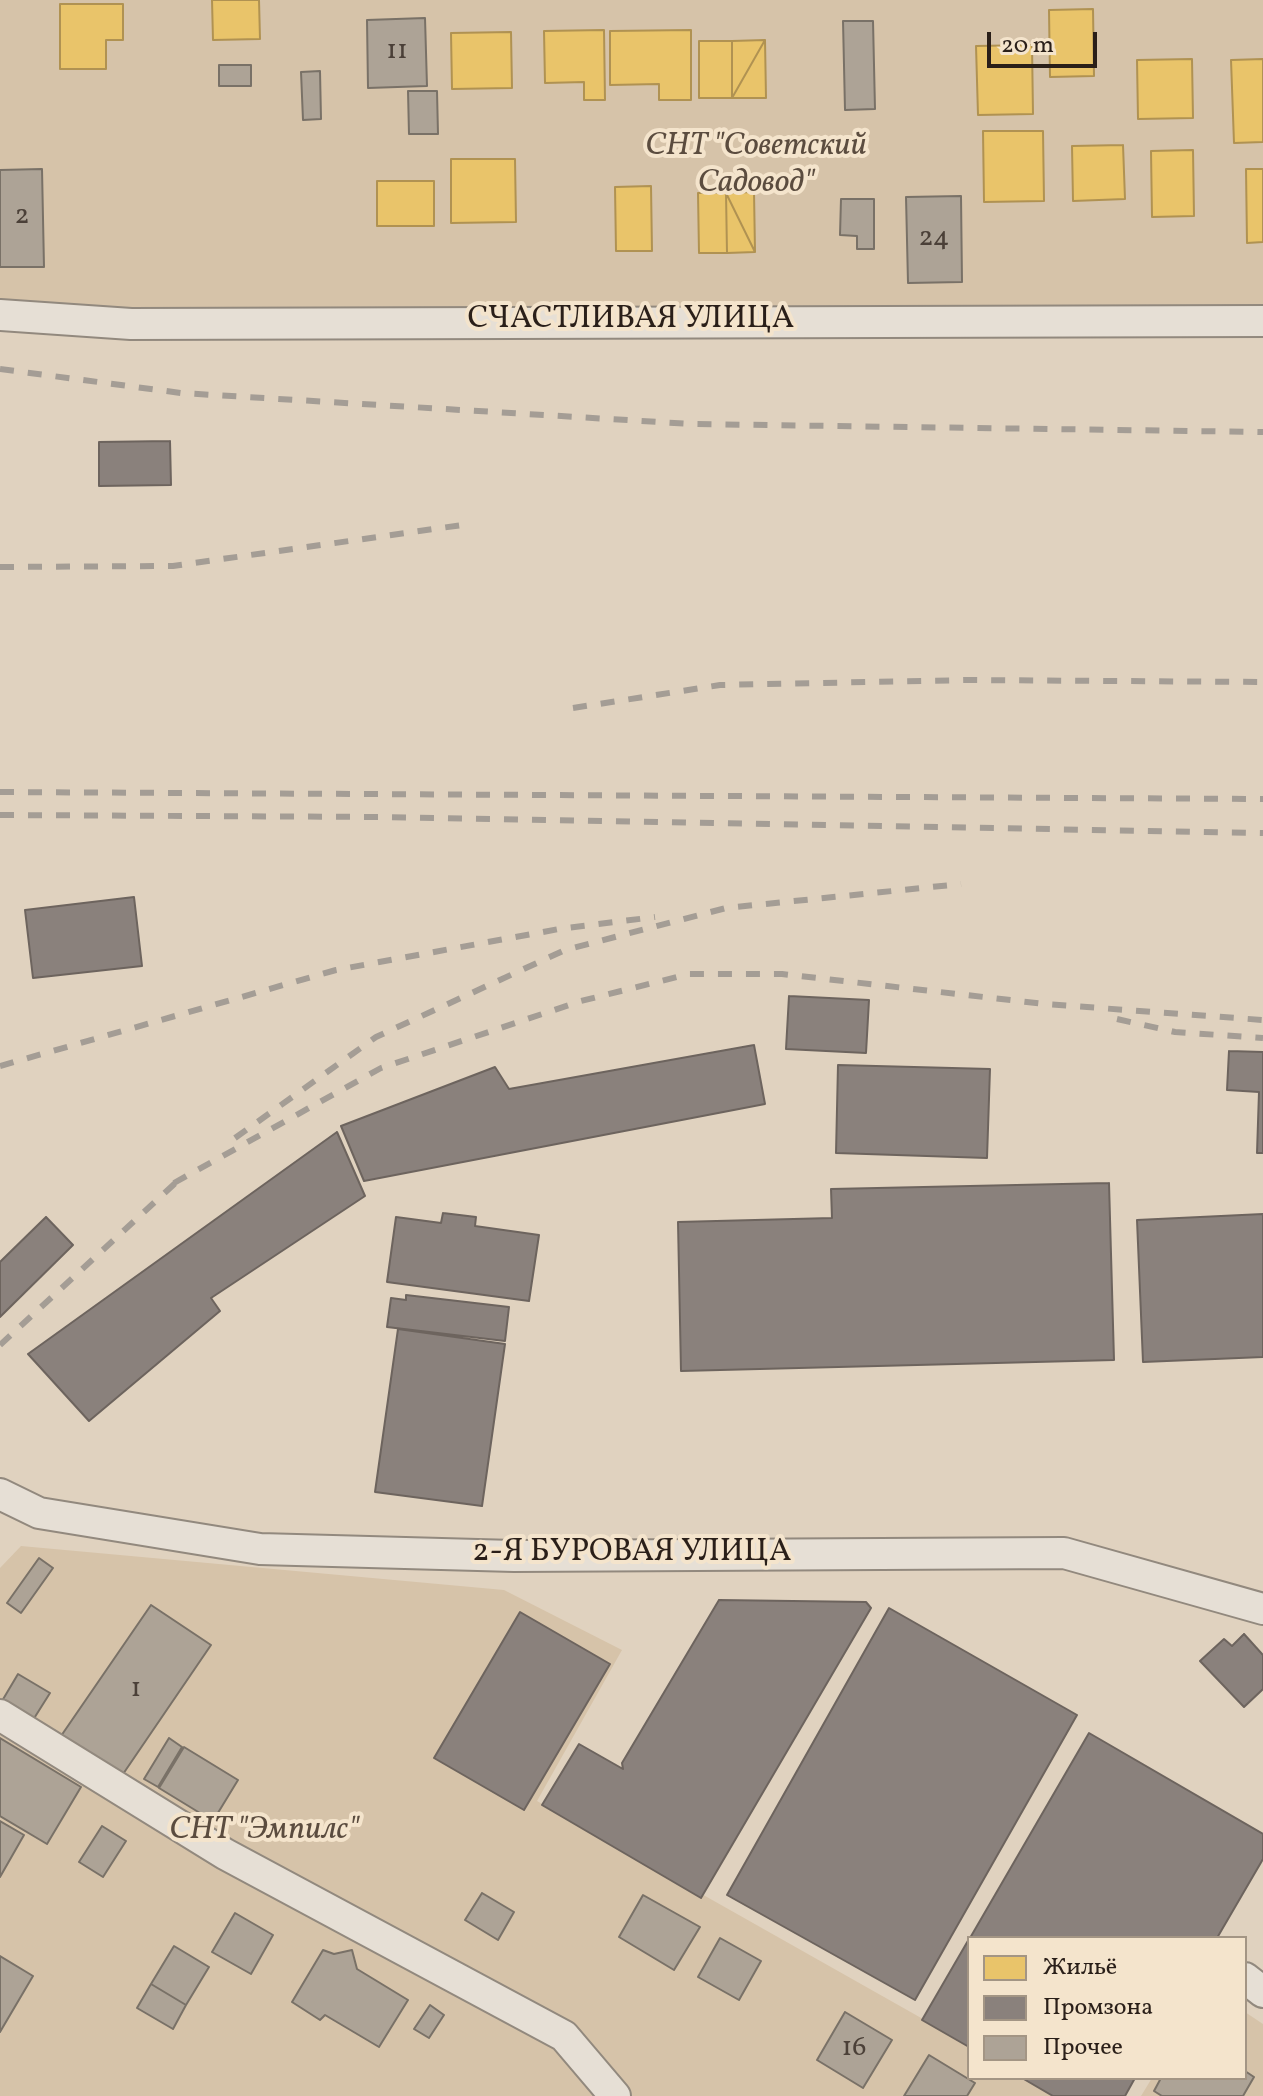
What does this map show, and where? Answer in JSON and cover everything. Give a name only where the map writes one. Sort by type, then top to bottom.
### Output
[{"type":"street","name":"СЧАСТЛИВАЯ УЛИЦА","points":[[0,315],[131,324],[1263,321]]},
{"type":"street","name":"2-Я БУРОВАЯ УЛИЦА","points":[[0,1494],[39,1513],[260,1549],[514,1556],[1064,1553],[1263,1609]]},
{"type":"street","points":[[0,1715],[225,1854],[564,2036],[615,2096]]},
{"type":"street","points":[[1247,1980],[1263,1992]]},
{"type":"green space","name":"СНТ \"Советский Садовод\"","points":[[0,0],[1263,0],[1263,336],[134,333],[0,306]]},
{"type":"green space","name":"СНТ \"Эмпилс\"","points":[[21,1546],[504,1590],[622,1650],[537,1801],[967,2044],[967,2080],[1031,2080],[1059,2096],[0,2096],[0,1568]]},
{"type":"green space","points":[[1247,2013],[1263,2024],[1263,2096],[1141,2096],[1151,2080],[1247,2080]]},
{"type":"building: Жильё","points":[[212,0],[259,0],[260,39],[213,40]]},
{"type":"building: Жильё","points":[[60,4],[123,4],[123,40],[106,40],[106,69],[60,69]]},
{"type":"building: Жильё","points":[[1093,9],[1094,76],[1050,77],[1049,10]]},
{"type":"building: Жильё","points":[[604,30],[605,100],[584,100],[584,82],[545,83],[544,31]]},
{"type":"building: Жильё","points":[[691,30],[691,100],[659,100],[659,84],[610,85],[610,31]]},
{"type":"building: Жильё","points":[[511,32],[512,88],[452,89],[451,33]]},
{"type":"building: Жильё","points":[[765,40],[732,98],[732,41]]},
{"type":"building: Жильё","points":[[765,40],[766,98],[732,98]]},
{"type":"building: Жильё","points":[[699,41],[732,41],[732,98],[699,98]]},
{"type":"building: Жильё","points":[[1032,45],[1033,114],[978,115],[976,46]]},
{"type":"building: Жильё","points":[[1192,59],[1193,118],[1138,119],[1137,60]]},
{"type":"building: Жильё","points":[[1263,59],[1263,142],[1234,143],[1231,60]]},
{"type":"building: Жильё","points":[[983,131],[1043,131],[1044,201],[984,202]]},
{"type":"building: Жильё","points":[[1123,145],[1125,199],[1073,201],[1072,146]]},
{"type":"building: Жильё","points":[[1193,150],[1194,216],[1152,217],[1151,151]]},
{"type":"building: Жильё","points":[[451,159],[515,159],[516,222],[451,223]]},
{"type":"building: Жильё","points":[[1246,169],[1263,169],[1263,242],[1247,243]]},
{"type":"building: Жильё","points":[[377,181],[434,181],[434,226],[377,226]]},
{"type":"building: Жильё","points":[[651,186],[652,251],[616,251],[615,187]]},
{"type":"building: Жильё","points":[[754,192],[755,252],[726,193]]},
{"type":"building: Жильё","points":[[698,193],[726,193],[727,253],[699,253]]},
{"type":"building: Жильё","points":[[726,193],[755,252],[727,253]]},
{"type":"building: Промзона","points":[[170,441],[171,485],[99,486],[99,442]]},
{"type":"building: Промзона","points":[[134,897],[142,966],[33,978],[25,910]]},
{"type":"building: Промзона","points":[[789,996],[869,1000],[866,1053],[786,1049]]},
{"type":"building: Промзона","points":[[754,1045],[765,1104],[364,1181],[341,1126],[495,1067],[509,1089]]},
{"type":"building: Промзона","points":[[1229,1051],[1263,1052],[1263,1153],[1257,1153],[1259,1092],[1227,1090]]},
{"type":"building: Промзона","points":[[838,1065],[990,1069],[987,1158],[836,1153]]},
{"type":"building: Промзона","points":[[337,1132],[365,1196],[211,1298],[220,1311],[89,1421],[28,1354]]},
{"type":"building: Промзона","points":[[1109,1183],[1114,1360],[681,1371],[678,1222],[832,1218],[831,1189]]},
{"type":"building: Промзона","points":[[443,1213],[476,1217],[475,1226],[539,1235],[529,1301],[387,1282],[396,1217],[441,1223]]},
{"type":"building: Промзона","points":[[1263,1214],[1263,1357],[1143,1362],[1137,1220]]},
{"type":"building: Промзона","points":[[46,1217],[73,1245],[0,1317],[0,1262]]},
{"type":"building: Промзона","points":[[406,1295],[509,1307],[505,1341],[387,1327],[391,1298],[406,1300]]},
{"type":"building: Промзона","points":[[398,1329],[505,1344],[482,1506],[375,1492]]},
{"type":"building: Промзона","points":[[719,1600],[866,1602],[871,1608],[701,1898],[542,1805],[579,1744],[623,1769],[622,1763]]},
{"type":"building: Промзона","points":[[889,1608],[1077,1715],[915,2000],[727,1895]]},
{"type":"building: Промзона","points":[[520,1612],[610,1664],[524,1810],[434,1758]]},
{"type":"building: Промзона","points":[[1244,1634],[1263,1655],[1263,1689],[1244,1707],[1200,1661],[1224,1639],[1232,1646]]},
{"type":"building: Промзона","points":[[1089,1733],[1263,1834],[1263,1859],[1218,1936],[971,1936]]},
{"type":"building: Промзона","points":[[967,1942],[967,2046],[922,2020]]},
{"type":"building: Промзона","points":[[1025,2080],[1134,2080],[1125,2096],[1053,2096]]},
{"type":"building: Прочее","points":[[425,18],[427,86],[368,88],[367,20]]},
{"type":"building: Прочее","points":[[843,21],[873,21],[875,109],[845,110]]},
{"type":"building: Прочее","points":[[219,65],[251,65],[251,86],[219,86]]},
{"type":"building: Прочее","points":[[320,71],[321,119],[303,120],[301,72]]},
{"type":"building: Прочее","points":[[408,91],[437,91],[438,134],[409,134]]},
{"type":"building: Прочее","points":[[42,169],[44,267],[0,267],[0,170]]},
{"type":"building: Прочее","points":[[961,196],[962,282],[908,283],[906,197]]},
{"type":"building: Прочее","points":[[841,199],[874,199],[874,249],[857,249],[857,236],[840,235]]},
{"type":"building: Прочее","points":[[39,1558],[53,1568],[21,1613],[7,1603]]},
{"type":"building: Прочее","points":[[151,1605],[211,1645],[121,1777],[61,1736]]},
{"type":"building: Прочее","points":[[18,1674],[50,1693],[33,1720],[2,1701]]},
{"type":"building: Прочее","points":[[0,1738],[81,1787],[47,1844],[0,1816]]},
{"type":"building: Прочее","points":[[169,1738],[182,1747],[158,1787],[144,1779]]},
{"type":"building: Прочее","points":[[184,1747],[238,1780],[213,1821],[159,1788]]},
{"type":"building: Прочее","points":[[0,1821],[24,1835],[0,1877]]},
{"type":"building: Прочее","points":[[102,1826],[126,1841],[103,1877],[79,1862]]},
{"type":"building: Прочее","points":[[482,1893],[514,1912],[498,1940],[465,1920]]},
{"type":"building: Прочее","points":[[643,1895],[700,1927],[674,1970],[619,1937]]},
{"type":"building: Прочее","points":[[235,1913],[273,1935],[251,1974],[212,1952]]},
{"type":"building: Прочее","points":[[720,1938],[761,1961],[739,2000],[698,1977]]},
{"type":"building: Прочее","points":[[174,1946],[209,1967],[186,2005],[151,1984]]},
{"type":"building: Прочее","points":[[323,1950],[334,1954],[352,1950],[357,1969],[408,2000],[379,2047],[325,2015],[320,2020],[292,2002]]},
{"type":"building: Прочее","points":[[0,1956],[33,1976],[0,2032]]},
{"type":"building: Прочее","points":[[151,1984],[186,2005],[173,2029],[137,2008]]},
{"type":"building: Прочее","points":[[430,2005],[444,2015],[429,2038],[414,2029]]},
{"type":"building: Прочее","points":[[845,2012],[892,2040],[863,2088],[817,2060]]},
{"type":"building: Прочее","points":[[929,2055],[975,2083],[967,2096],[904,2096]]},
{"type":"building: Прочее","points":[[1247,2072],[1254,2077],[1243,2096],[1162,2096],[1154,2091],[1160,2080],[1247,2080]]},
{"type":"railway","points":[[0,369],[181,393],[692,424],[1263,432]]},
{"type":"railway","points":[[0,567],[173,566],[462,525]]},
{"type":"railway","points":[[573,708],[720,685],[969,680],[1263,682]]},
{"type":"railway","points":[[0,792],[1263,799]]},
{"type":"railway","points":[[0,815],[384,817],[1263,833]]},
{"type":"railway","points":[[235,1138],[376,1037],[565,950],[726,908],[961,884]]},
{"type":"railway","points":[[0,1066],[336,970],[559,929],[655,917]]},
{"type":"railway","points":[[174,1183],[381,1068],[581,1001],[689,974],[782,974],[1045,1004],[1263,1020]]},
{"type":"railway","points":[[1117,1019],[1175,1032],[1263,1038]]},
{"type":"railway","points":[[0,1345],[183,1176]]}]
